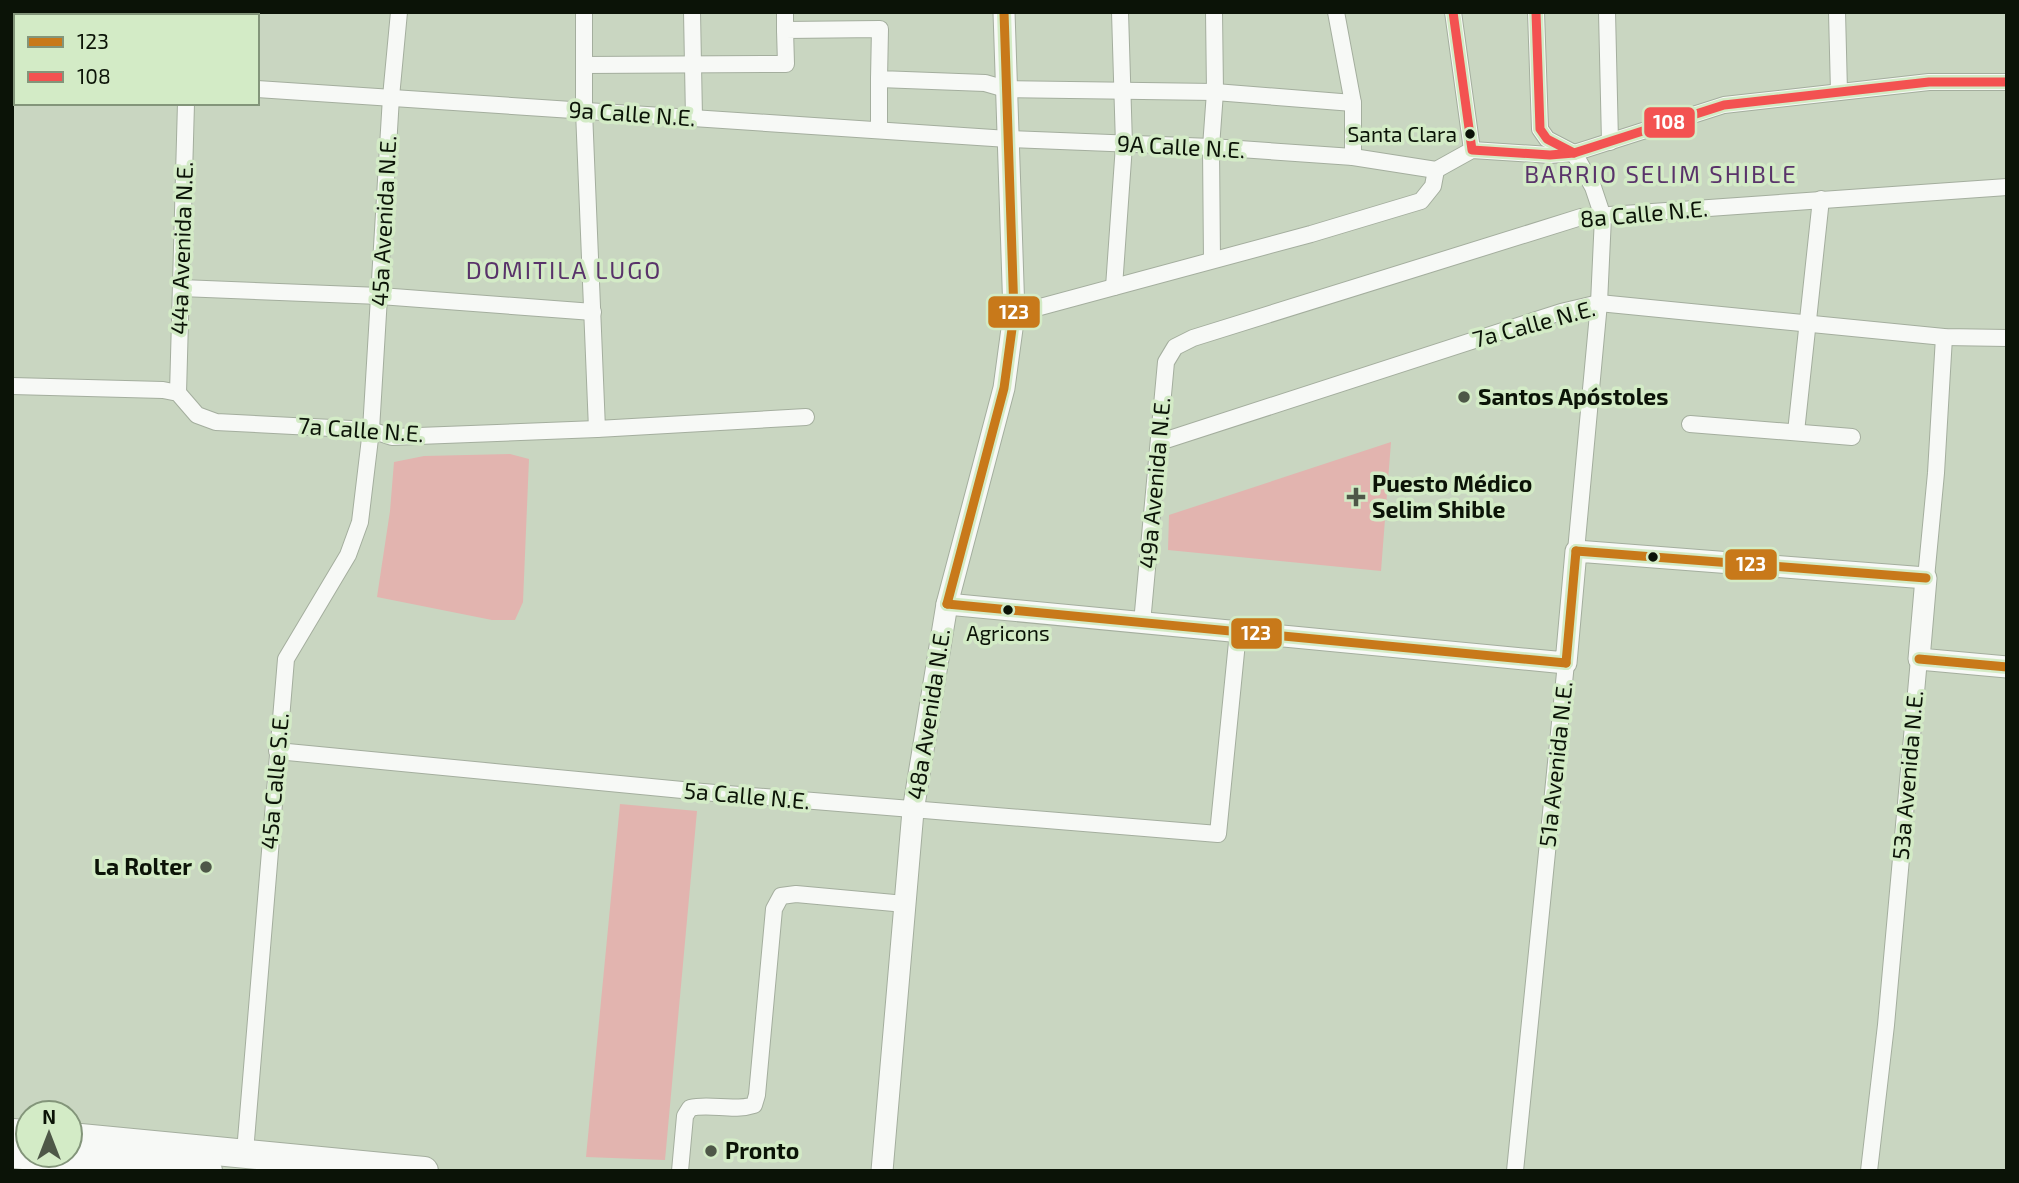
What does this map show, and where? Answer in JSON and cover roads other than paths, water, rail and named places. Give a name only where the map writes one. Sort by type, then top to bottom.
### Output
[{"type":"highway","points":[[84,1138],[424,1171]]},
{"type":"highway","points":[[12,1154],[208,1171]]},
{"type":"street","name":"45a Avenida N.E.","points":[[371,430],[391,97],[399,12]]},
{"type":"street","points":[[584,12],[584,111],[597,429]]},
{"type":"street","points":[[692,12],[694,118]]},
{"type":"street","points":[[584,65],[786,64],[785,12]]},
{"type":"street","points":[[879,12],[879,130]]},
{"type":"street","name":"48a Avenida N.E.","points":[[882,1171],[913,811],[947,604],[1004,388],[1014,314],[1004,12]]},
{"type":"street","points":[[1114,287],[1124,145],[1120,12]]},
{"type":"street","points":[[1212,260],[1214,12]]},
{"type":"street","points":[[1336,12],[1353,103],[1353,157],[1436,170],[1472,150],[1550,155],[1574,153],[1724,104],[1929,82],[2007,82]]},
{"type":"street","points":[[1453,12],[1472,150]]},
{"type":"street","points":[[1536,12],[1541,129],[1547,139],[1574,153]]},
{"type":"street","points":[[1607,12],[1610,142]]},
{"type":"street","points":[[1837,12],[1839,92]]},
{"type":"street","points":[[785,30],[880,29]]},
{"type":"street","points":[[879,79],[985,83],[1006,89],[1215,92],[1353,103]]},
{"type":"street","name":"9a Calle N.E.","points":[[259,89],[1008,139]]},
{"type":"street","name":"44a Avenida N.E.","points":[[178,393],[186,105]]},
{"type":"street","name":"9A Calle N.E.","points":[[1008,139],[1212,147],[1353,157]]},
{"type":"street","name":"51a Avenida N.E.","points":[[1515,1171],[1599,303],[1603,217],[1593,187],[1574,153]]},
{"type":"street","points":[[1014,314],[1311,234],[1421,201],[1433,186],[1436,170]]},
{"type":"street","name":"8a Calle N.E.","points":[[1175,347],[1193,338],[1581,217],[2007,187]]},
{"type":"street","points":[[1796,432],[1821,199]]},
{"type":"street","points":[[181,288],[380,296],[593,312]]},
{"type":"street","name":"7a Calle N.E.","points":[[1160,442],[1560,312],[1599,303],[1944,337],[2007,338]]},
{"type":"street","name":"53a Avenida N.E.","points":[[1869,1171],[1887,1012],[1936,473],[1944,337]]},
{"type":"street","name":"49a Avenida N.E.","points":[[1142,623],[1166,362],[1175,347]]},
{"type":"street","points":[[12,386],[163,390],[178,393]]},
{"type":"street","name":"7a Calle N.E.","points":[[178,393],[197,415],[216,422],[371,430],[391,437],[806,417]]},
{"type":"street","points":[[1690,424],[1852,437]]},
{"type":"street","name":"45a Calle S.E.","points":[[245,1152],[286,659],[348,555],[360,522],[371,430]]},
{"type":"street","points":[[1576,551],[1926,578]]},
{"type":"street","points":[[947,604],[1566,663]]},
{"type":"street","name":"5a Calle N.E.","points":[[277,751],[913,811],[1218,834],[1238,632]]},
{"type":"street","points":[[1919,659],[2007,667]]},
{"type":"street","points":[[680,1171],[685,1116],[690,1108],[744,1108],[754,1105],[774,909],[781,896],[796,894],[905,904]]},
{"type":"place","name":"Santa Clara","points":[[1470,134]]},
{"type":"place","name":"Santos Apóstoles","points":[[1464,397]]},
{"type":"place","name":"Puesto Médico Selim Shible","points":[[1356,497]]},
{"type":"place","name":"Agricons","points":[[1008,610]]},
{"type":"place","name":"La Rolter","points":[[206,867]]},
{"type":"place","name":"Pronto","points":[[711,1151]]},
{"type":"district","name":"BARRIO SELIM SHIBLE","points":[[1661,175]]},
{"type":"district","name":"DOMITILA LUGO","points":[[564,271]]}]
